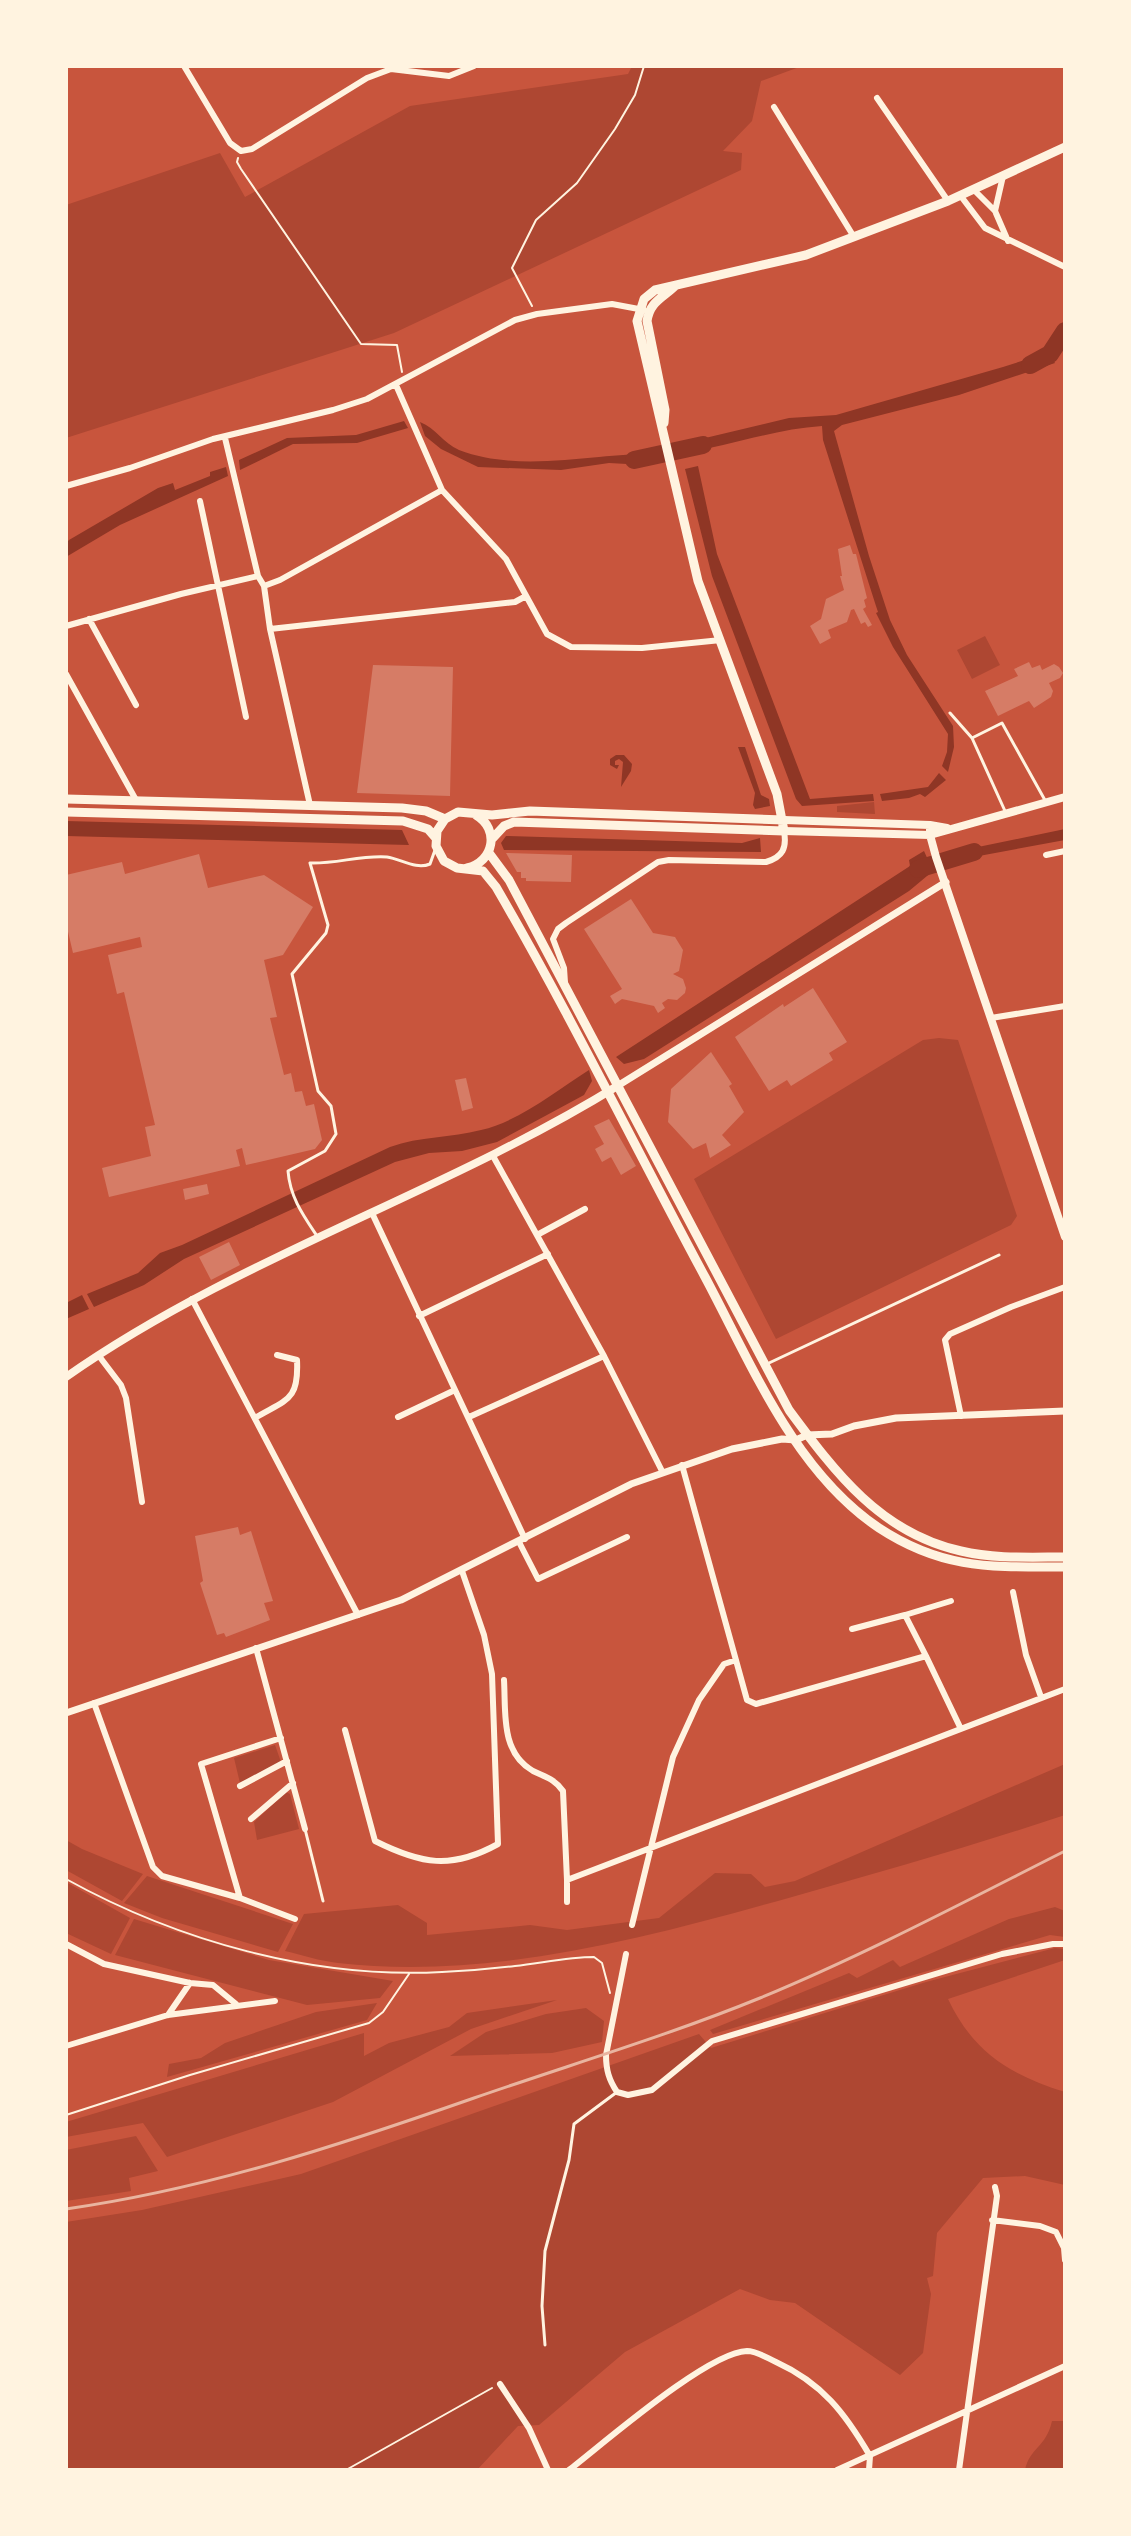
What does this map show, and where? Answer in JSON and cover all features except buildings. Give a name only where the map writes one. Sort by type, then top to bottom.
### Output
[{"type":"main road","points":[[784,825],[777,794],[698,581],[663,432],[665,410],[644,299],[655,290],[806,255],[948,201],[1065,147]]},
{"type":"main road","points":[[435,842],[445,819],[458,812],[492,815],[530,811],[930,835],[1065,797]]},
{"type":"main road","points":[[66,799],[402,808],[426,811],[445,819]]},
{"type":"main road","points":[[66,812],[403,821],[428,829],[444,861],[463,869],[483,871],[496,887],[529,943],[776,1410],[819,1471],[850,1504],[878,1527],[909,1545],[968,1565],[1065,1567]]},
{"type":"main road","points":[[473,814],[486,823],[492,839]]},
{"type":"main road","points":[[463,869],[478,864],[489,853],[492,839],[504,826],[514,822],[930,825],[952,829]]},
{"type":"main road","points":[[930,825],[936,857],[1065,1237]]},
{"type":"main road","points":[[489,853],[509,880],[789,1410],[834,1471],[864,1502],[921,1539],[961,1551],[995,1556],[1065,1557]]},
{"type":"main road","points":[[66,1377],[192,1299],[493,1156],[619,1085]]},
{"type":"street","points":[[184,66],[230,143],[241,151],[252,149],[367,78],[394,68],[449,76],[474,66]]},
{"type":"street","points":[[432,74],[437,66]]},
{"type":"street","points":[[877,98],[948,201]]},
{"type":"street","points":[[774,107],[854,237]]},
{"type":"street","points":[[995,211],[1003,175]]},
{"type":"street","points":[[973,189],[995,211],[1008,241]]},
{"type":"street","points":[[960,195],[985,228],[1065,267]]},
{"type":"street","points":[[66,486],[367,399],[515,320],[612,304],[644,310]]},
{"type":"street","points":[[396,385],[442,490],[506,559],[547,634],[571,647],[642,648],[721,640]]},
{"type":"street","points":[[225,438],[258,576],[264,586],[270,629],[310,805]]},
{"type":"street","points":[[264,586],[442,490]]},
{"type":"street","points":[[200,501],[246,717]]},
{"type":"street","points":[[66,626],[258,576]]},
{"type":"street","points":[[270,629],[515,602],[526,596]]},
{"type":"street","points":[[89,619],[136,705]]},
{"type":"street","points":[[66,674],[136,801]]},
{"type":"street","points":[[564,986],[564,968],[553,939],[558,929],[658,862],[766,862],[778,858],[786,842],[784,825]]},
{"type":"street","points":[[1046,855],[1065,851]]},
{"type":"street","points":[[619,1085],[946,882]]},
{"type":"street","points":[[931,893],[952,902]]},
{"type":"street","points":[[991,1018],[1065,1006]]},
{"type":"street","points":[[493,1156],[604,1356],[662,1471]]},
{"type":"street","points":[[537,1235],[585,1209]]},
{"type":"street","points":[[372,1213],[469,1417],[538,1579],[627,1537]]},
{"type":"street","points":[[419,1316],[548,1254]]},
{"type":"street","points":[[961,1416],[945,1340],[950,1334],[1011,1307],[1065,1287]]},
{"type":"street","points":[[192,1299],[358,1615]]},
{"type":"street","points":[[255,1418],[292,1396],[298,1383],[297,1360],[277,1355]]},
{"type":"street","points":[[99,1356],[121,1385],[126,1398],[142,1502]]},
{"type":"street","points":[[469,1417],[604,1356]]},
{"type":"street","points":[[398,1417],[455,1390]]},
{"type":"street","points":[[66,1713],[401,1600],[600,1498],[662,1471],[732,1449],[782,1439],[796,1440],[807,1435],[832,1434],[854,1426],[896,1418],[1065,1411]]},
{"type":"street","points":[[682,1465],[747,1700],[756,1704],[926,1656]]},
{"type":"street","points":[[345,1730],[375,1841],[421,1861],[474,1858],[498,1844],[492,1674],[484,1635],[462,1571]]},
{"type":"street","points":[[1013,1592],[1026,1655],[1041,1697]]},
{"type":"street","points":[[852,1629],[951,1601]]},
{"type":"street","points":[[905,1615],[960,1727]]},
{"type":"street","points":[[256,1648],[305,1829]]},
{"type":"street","points":[[632,1925],[673,1757],[691,1715],[724,1664],[736,1660]]},
{"type":"street","points":[[504,1680],[507,1739],[514,1753],[529,1769],[557,1782],[563,1791],[567,1902]]},
{"type":"street","points":[[567,1880],[1065,1689]]},
{"type":"street","points":[[94,1703],[153,1867],[162,1876],[240,1898],[295,1919]]},
{"type":"street","points":[[240,1898],[201,1764],[281,1738]]},
{"type":"street","points":[[240,1786],[287,1761]]},
{"type":"street","points":[[251,1819],[293,1783]]},
{"type":"street","points":[[66,1944],[104,1964],[213,1985],[236,2004]]},
{"type":"street","points":[[626,1954],[606,2048],[606,2068],[617,2092],[628,2095],[652,2090],[712,2041],[1002,1954],[1065,1944]]},
{"type":"street","points":[[168,2015],[190,1983]]},
{"type":"street","points":[[66,2046],[168,2015],[275,2001]]},
{"type":"street","points":[[959,2470],[997,2196],[995,2187]]},
{"type":"street","points":[[992,2220],[1040,2226],[1056,2232],[1064,2248],[1065,2260]]},
{"type":"street","points":[[569,2470],[696,2373],[724,2356],[745,2351],[753,2351],[793,2369],[824,2392],[848,2418],[870,2456],[869,2470]]},
{"type":"street","points":[[837,2470],[1065,2366]]},
{"type":"street","points":[[500,2384],[529,2428],[548,2470]]},
{"type":"lane","points":[[950,713],[972,738],[1006,813]]},
{"type":"lane","points":[[972,738],[1002,723],[1046,802]]},
{"type":"lane","points":[[319,1239],[299,1209],[291,1191],[288,1171],[325,1151],[336,1134],[331,1106],[316,1085],[292,974],[326,933],[328,925],[310,863],[329,864],[376,857],[394,858],[422,867],[430,864],[435,856],[435,842]]},
{"type":"lane","points":[[765,1364],[999,1255]]},
{"type":"lane","points":[[305,1829],[323,1901]]},
{"type":"lane","points":[[545,2345],[542,2306],[545,2251],[569,2160],[574,2124],[617,2092]]},
{"type":"path","points":[[537,314],[512,268],[536,220],[587,172],[635,95],[644,66]]},
{"type":"path","points":[[241,151],[237,162],[241,169],[361,344],[397,345],[403,381]]},
{"type":"path","points":[[66,1879],[120,1907],[216,1942],[333,1968],[409,1973],[594,1957],[602,1963],[607,1988],[615,2002]]},
{"type":"path","points":[[66,2115],[369,2023],[383,2012],[409,1973]]},
{"type":"path","points":[[346,2470],[500,2384]]},
{"type":"shaded area","points":[[632,66],[802,66],[761,81],[752,121],[723,151],[742,153],[741,170],[394,333],[66,438],[66,205],[220,153],[245,197],[410,106],[628,74]]},
{"type":"shaded area","points":[[1045,348],[1055,363],[959,395],[842,425],[834,431],[890,620],[907,655],[953,726],[954,747],[948,772],[942,766],[948,734],[893,647],[876,613],[823,440],[822,426],[787,430],[682,453],[680,444],[789,418],[836,415],[1003,367],[1034,357]]},
{"type":"shaded area","points":[[404,421],[408,428],[357,443],[293,444],[240,470],[239,460],[287,438],[356,435]]},
{"type":"shaded area","points":[[420,422],[459,450],[493,459],[546,461],[654,450],[658,462],[645,465],[609,463],[561,470],[478,467],[441,449],[425,436]]},
{"type":"shaded area","points":[[698,466],[717,554],[810,799],[873,794],[874,801],[802,806],[796,799],[712,576],[685,469]]},
{"type":"shaded area","points":[[226,467],[228,476],[120,525],[66,557],[66,543],[69,540],[158,488],[173,483],[175,490]]},
{"type":"shaded area","points":[[985,636],[1000,665],[972,679],[957,650]]},
{"type":"shaded area","points":[[738,747],[745,747],[761,795],[769,799],[770,806],[755,809],[755,793]]},
{"type":"shaded area","points":[[624,755],[632,764],[621,787],[623,762],[619,759],[615,761],[615,765],[619,765],[617,769],[610,765],[610,759]]},
{"type":"shaded area","points":[[939,773],[946,780],[925,797],[920,794],[882,801],[880,794],[928,787]]},
{"type":"shaded area","points":[[874,802],[875,814],[837,812],[837,806]]},
{"type":"shaded area","points":[[66,821],[402,830],[409,845],[66,836]]},
{"type":"shaded area","points":[[1065,829],[1065,840],[952,861],[949,853]]},
{"type":"shaded area","points":[[506,836],[742,843],[760,838],[761,852],[504,850],[501,843]]},
{"type":"shaded area","points":[[924,851],[933,871],[909,891],[644,1059],[624,1064],[616,1057],[910,866],[909,860]]},
{"type":"shaded area","points":[[923,1040],[958,1040],[1017,1216],[1011,1225],[776,1339],[694,1179]]},
{"type":"shaded area","points":[[589,1070],[592,1081],[584,1095],[497,1142],[395,1162],[184,1259],[144,1285],[94,1307],[87,1294],[138,1273],[160,1253],[390,1147],[470,1133],[510,1120]]},
{"type":"shaded area","points":[[82,1295],[89,1309],[66,1319],[66,1303]]},
{"type":"shaded area","points":[[275,1745],[281,1762],[240,1783],[234,1758]]},
{"type":"shaded area","points":[[1065,1764],[1065,1815],[895,1868],[681,1927],[568,1952],[453,1966],[396,1967],[338,1963],[285,1951],[304,1914],[398,1905],[427,1923],[427,1935],[530,1925],[567,1930],[659,1918],[715,1873],[751,1874],[765,1887],[795,1881]]},
{"type":"shaded area","points":[[286,1792],[290,1794],[299,1829],[257,1840],[254,1822]]},
{"type":"shaded area","points":[[66,1840],[143,1874],[122,1901],[66,1870]]},
{"type":"shaded area","points":[[147,1876],[293,1924],[278,1952],[162,1918],[124,1903]]},
{"type":"shaded area","points":[[66,1882],[130,1918],[111,1954],[66,1933]]},
{"type":"shaded area","points":[[1055,1907],[1065,1911],[1065,1937],[1050,1935],[713,2034],[710,2030],[849,1973],[857,1978],[893,1960],[900,1967],[1009,1919]]},
{"type":"shaded area","points":[[134,1919],[269,1960],[393,1981],[380,1998],[307,2005],[115,1955]]},
{"type":"shaded area","points":[[1055,1948],[1065,1949],[1065,1960],[948,1999],[969,2034],[995,2059],[1027,2078],[1065,2092],[1065,2185],[1025,2176],[983,2178],[937,2233],[933,2276],[927,2278],[931,2294],[923,2353],[900,2375],[795,2303],[770,2300],[740,2289],[625,2352],[539,2425],[518,2426],[477,2470],[66,2470],[66,2222],[142,2210],[301,2174],[699,2034],[711,2048],[926,1982]]},
{"type":"shaded area","points":[[557,2000],[471,2029],[333,2102],[167,2157],[143,2123],[66,2137],[66,2122],[364,2033],[364,2056],[389,2043],[449,2027],[467,2013]]},
{"type":"shaded area","points":[[377,2003],[367,2020],[167,2077],[169,2064],[201,2058],[225,2043],[316,2012]]},
{"type":"shaded area","points":[[586,2008],[604,2021],[602,2042],[552,2053],[450,2056],[486,2032],[546,2014]]},
{"type":"shaded area","points":[[136,2136],[158,2171],[129,2178],[131,2191],[66,2201],[66,2150]]},
{"type":"shaded area","points":[[1052,2421],[1065,2421],[1065,2470],[1025,2470],[1030,2456],[1046,2437]]},
{"type":"waterway","points":[[1030,365],[1050,354],[1065,331]]},
{"type":"waterway","points":[[634,460],[703,445]]},
{"type":"waterway","points":[[918,869],[974,852]]},
{"type":"railway","points":[[66,2209],[170,2190],[273,2164],[689,2025],[837,1964],[1065,1851]]}]
